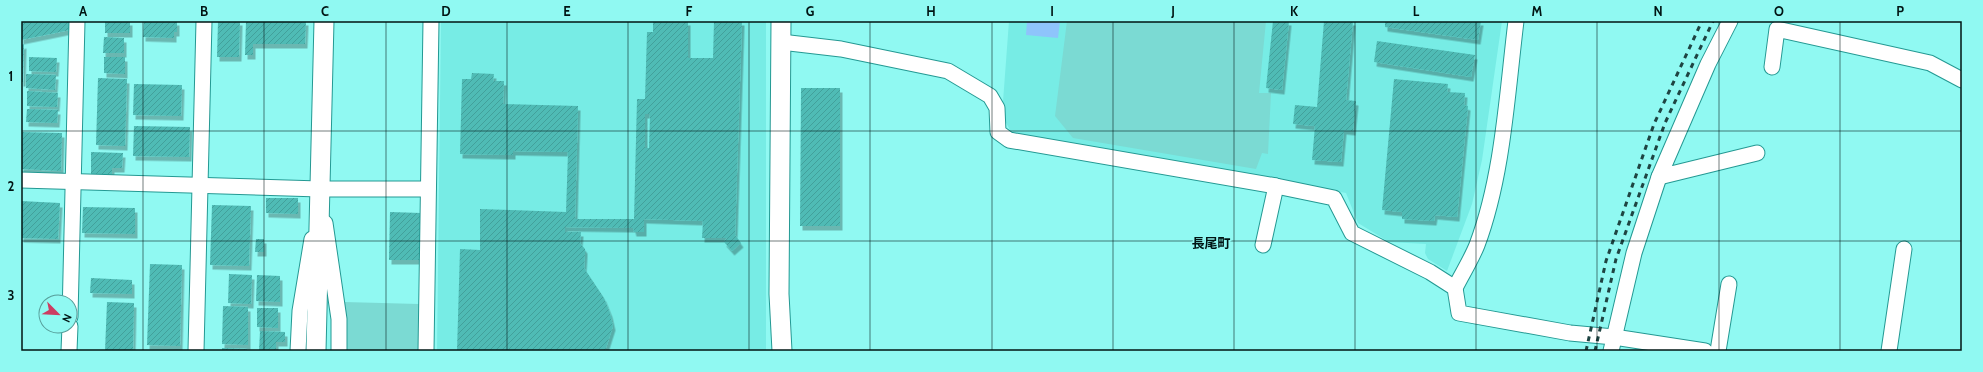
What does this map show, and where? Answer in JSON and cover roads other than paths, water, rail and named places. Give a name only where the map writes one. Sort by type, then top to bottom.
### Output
[{"type":"street","points":[[71,294],[77,21]]},
{"type":"street","points":[[196,351],[204,21]]},
{"type":"street","points":[[316,351],[324,21]]},
{"type":"street","points":[[426,351],[431,21]]},
{"type":"street","points":[[781,21],[779,294],[782,351]]},
{"type":"street","points":[[1516,21],[1500,152],[1490,200],[1476,245],[1455,288],[1459,313],[1570,333],[1613,344],[1706,351]]},
{"type":"street","points":[[1613,344],[1634,254],[1659,177],[1708,64],[1730,21]]},
{"type":"street","points":[[1772,67],[1777,29],[1807,27],[1930,63],[1962,80]]},
{"type":"street","points":[[781,42],[841,50],[948,71],[990,96],[997,108],[998,132],[1009,140],[1276,186],[1334,198],[1352,233],[1430,272],[1455,288]]},
{"type":"street","points":[[1659,177],[1756,153]]},
{"type":"street","points":[[21,180],[200,184],[320,189],[428,189]]},
{"type":"street","points":[[1263,246],[1276,186]]},
{"type":"street","points":[[298,351],[300,311],[320,189]]},
{"type":"street","points":[[320,189],[339,319],[339,351]]},
{"type":"street","points":[[1889,351],[1904,249]]},
{"type":"street","points":[[1718,351],[1729,284]]},
{"type":"street","points":[[69,351],[70,334]]},
{"type":"railway","points":[[1586,351],[1606,261],[1654,124],[1702,21]]},
{"type":"railway","points":[[1595,351],[1616,259],[1665,123],[1713,21]]},
{"type":"district","name":"長尾町","points":[[1211,243]]}]
